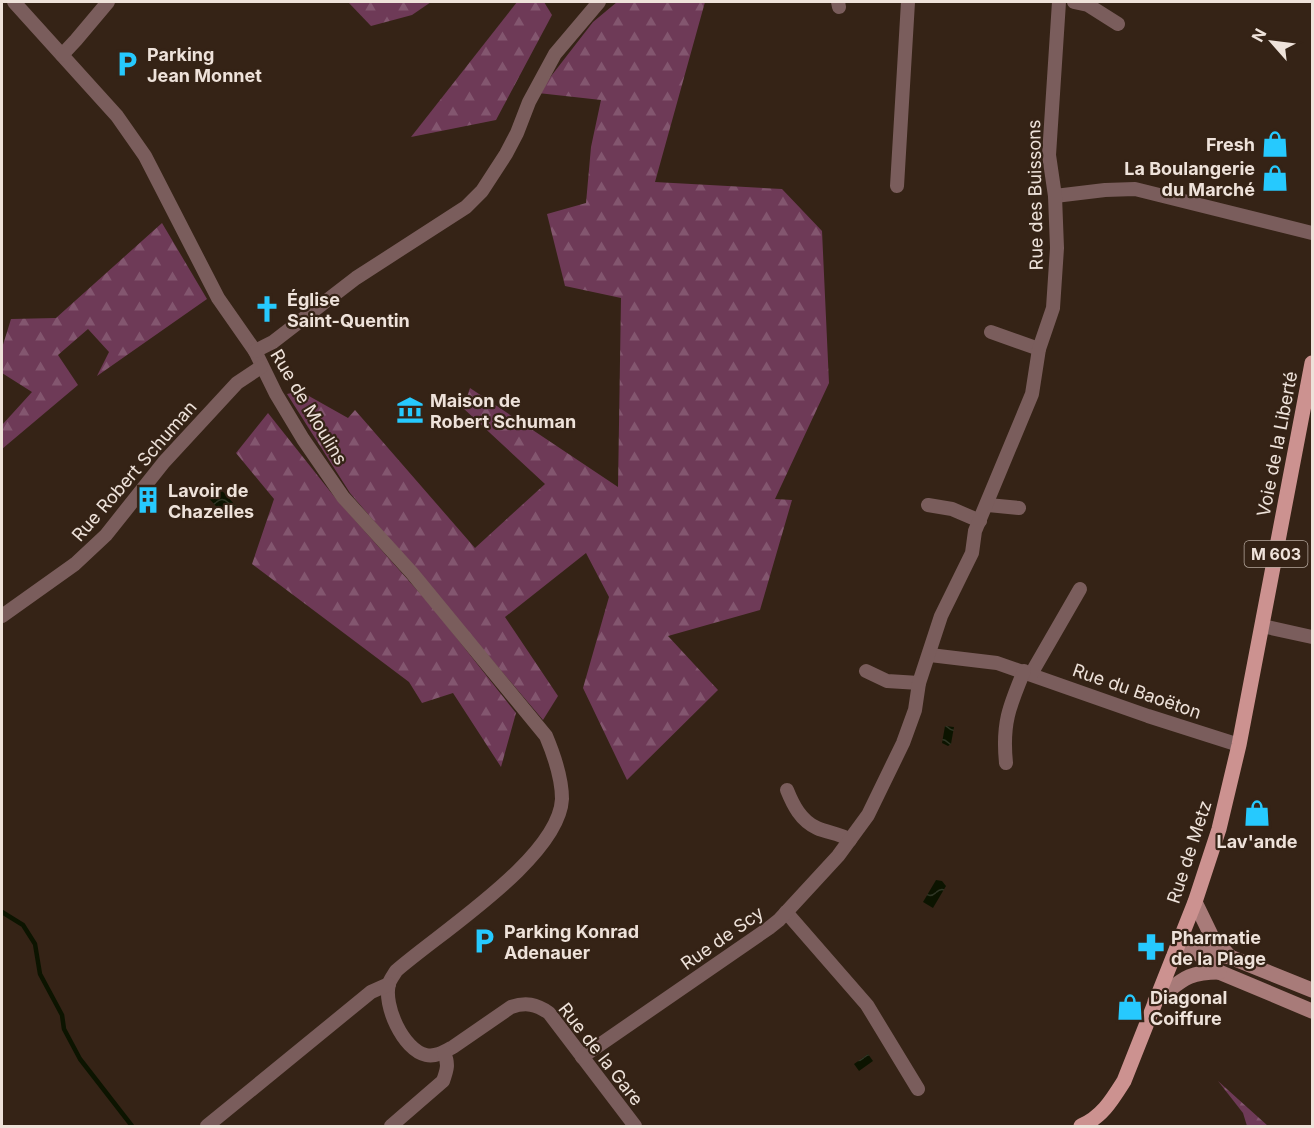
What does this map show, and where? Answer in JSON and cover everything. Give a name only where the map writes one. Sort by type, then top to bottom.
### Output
[{"type":"main road","name":"Voie de la Liberté","points":[[1239,745],[1312,363]]},
{"type":"main road","name":"Rue de Metz","points":[[1087,1125],[1108,1106],[1124,1081],[1195,902],[1220,829],[1239,745]]},
{"type":"main road","points":[[1195,902],[1212,937],[1230,957]]},
{"type":"main road","points":[[1179,943],[1193,949],[1230,957],[1312,990]]},
{"type":"main road","points":[[1193,949],[1219,972],[1312,1011]]},
{"type":"main road","points":[[1155,1001],[1183,979],[1199,972],[1219,972]]},
{"type":"street","name":"Rue de Moulins","points":[[14,2],[117,116],[145,156],[211,287],[255,351],[261,367],[303,439],[343,497],[412,573],[546,736],[560,778],[562,800],[556,822],[543,843],[489,896],[396,971],[389,984]]},
{"type":"street","points":[[62,55],[108,2]]},
{"type":"street","points":[[255,351],[273,342],[356,278],[466,207],[482,191],[506,154],[529,102],[555,54],[599,2]]},
{"type":"street","points":[[897,186],[908,2]]},
{"type":"street","name":"Rue des Buissons","points":[[930,655],[941,616],[972,553],[975,531],[988,505],[1032,394],[1039,349],[1053,308],[1057,248],[1055,196],[1049,155],[1059,2]]},
{"type":"street","points":[[1074,2],[1088,6],[1118,24]]},
{"type":"street","points":[[1055,196],[1135,189],[1312,233]]},
{"type":"street","points":[[991,332],[1039,349]]},
{"type":"street","name":"Rue Robert Schuman","points":[[2,616],[75,564],[106,536],[164,462],[246,375],[261,367]]},
{"type":"street","points":[[928,505],[952,509],[980,521]]},
{"type":"street","points":[[988,505],[1019,508]]},
{"type":"street","points":[[1006,763],[1004,737],[1008,713],[1028,672],[1080,589]]},
{"type":"street","points":[[1262,626],[1312,637]]},
{"type":"street","points":[[786,912],[838,856],[868,815],[903,743],[915,710],[919,683],[930,655]]},
{"type":"street","name":"Rue du Baoëton","points":[[930,655],[997,663],[1028,672],[1148,716],[1239,745]]},
{"type":"street","points":[[866,671],[887,681],[919,683]]},
{"type":"street","points":[[787,790],[795,811],[815,828],[842,835],[850,840]]},
{"type":"street","name":"Rue de Scy","points":[[582,1057],[769,928],[786,912],[867,1005],[918,1089]]},
{"type":"street","points":[[207,1126],[370,992],[389,984],[391,1010],[397,1027],[409,1044],[423,1054],[444,1053],[448,1061],[443,1081],[391,1126]]},
{"type":"street","name":"Rue de la Gare","points":[[444,1053],[511,1007],[520,1004],[540,1007],[549,1014],[635,1126]]},
{"type":"green space","points":[[348,2],[431,2],[412,15],[371,26]]},
{"type":"green space","points":[[517,2],[544,2],[552,15],[496,120],[411,137]]},
{"type":"green space","points":[[617,2],[705,2],[655,182],[782,189],[822,231],[829,383],[775,499],[792,500],[760,610],[668,636],[718,690],[627,780],[583,688],[609,597],[586,553],[505,617],[558,696],[543,720],[350,493],[287,394],[300,391],[348,418],[355,410],[475,548],[545,484],[463,408],[470,388],[618,487],[621,298],[565,286],[547,214],[586,203],[591,147],[601,100],[538,93],[593,22]]},
{"type":"green space","points":[[162,223],[207,299],[97,376],[109,352],[88,329],[58,355],[78,385],[2,449],[2,425],[32,392],[2,373],[2,348],[11,319],[56,318]]},
{"type":"green space","points":[[268,413],[337,500],[433,608],[516,713],[501,767],[453,693],[422,703],[409,682],[252,564],[274,499],[236,453]]},
{"type":"green space","points":[[1218,1081],[1268,1126],[1247,1126],[1243,1113]]},
{"type":"water","points":[[215,483],[236,506],[225,516],[204,493]]},
{"type":"water","points":[[945,726],[954,727],[951,744],[948,746],[942,743]]},
{"type":"water","points":[[936,880],[942,881],[946,886],[933,908],[923,902]]},
{"type":"water","points":[[868,1054],[873,1061],[859,1071],[854,1064]]},
{"type":"waterway","points":[[2,912],[23,925],[35,944],[40,974],[62,1015],[64,1029],[80,1059],[132,1126]]},
{"type":"place","name":"Parking Jean Monnet","points":[[127,64]]},
{"type":"place","name":"Fresh","points":[[1275,144]]},
{"type":"place","name":"La Boulangerie du Marché","points":[[1275,178]]},
{"type":"place","name":"Église Saint-Quentin","points":[[267,309]]},
{"type":"place","name":"Maison de Robert Schuman","points":[[410,410]]},
{"type":"place","name":"Lavoir de Chazelles","points":[[148,500]]},
{"type":"place","name":"Lav'ande","points":[[1257,813]]},
{"type":"place","name":"Parking Konrad Adenauer","points":[[484,941]]},
{"type":"place","name":"Pharmatie de la Plage","points":[[1151,947]]},
{"type":"place","name":"Diagonal Coiffure","points":[[1130,1007]]}]
